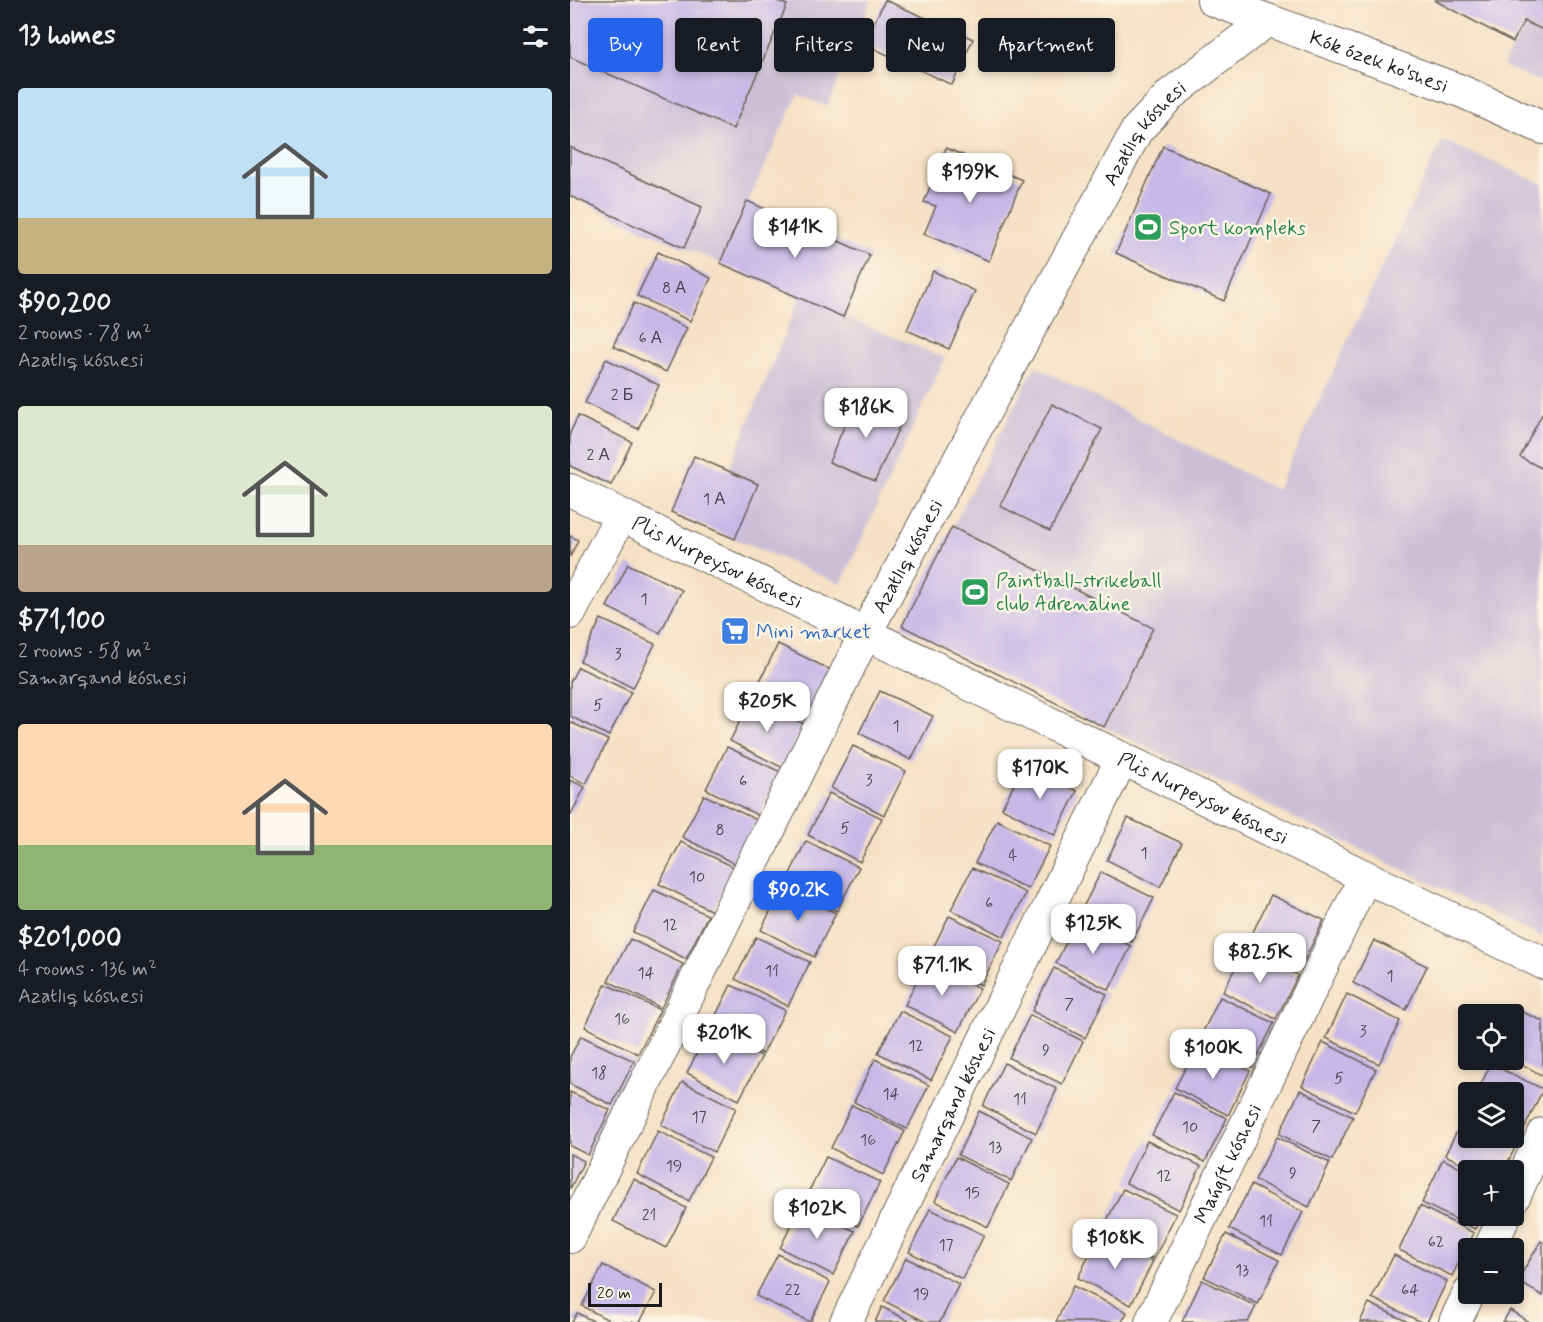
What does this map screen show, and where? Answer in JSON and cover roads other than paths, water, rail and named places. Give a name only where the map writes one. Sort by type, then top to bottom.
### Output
[{"type":"street","name":"Kók ózek ko'shesi","points":[[1213,0],[1461,91],[1543,128]]},
{"type":"street","name":"Azatlıq kóshesi","points":[[570,1237],[865,633],[1137,130],[1171,94],[1266,21]]},
{"type":"street","name":"Plis Nurpeysov kóshesi","points":[[570,490],[1543,963]]},
{"type":"street","points":[[570,613],[621,514]]},
{"type":"street","name":"Samarqand kóshesi","points":[[846,1322],[1122,758]]},
{"type":"street","name":"Mańǵıt kóshesi","points":[[1151,1322],[1365,877]]},
{"type":"street","points":[[1524,1175],[1543,1134]]},
{"type":"street","points":[[1455,1322],[1464,1304]]},
{"type":"place","name":"Sport kompleks","points":[[1148,227]]},
{"type":"place","name":"Paintball-strikeball club Adrenaline","points":[[975,592]]},
{"type":"place","name":"Mini market","points":[[735,631]]}]
